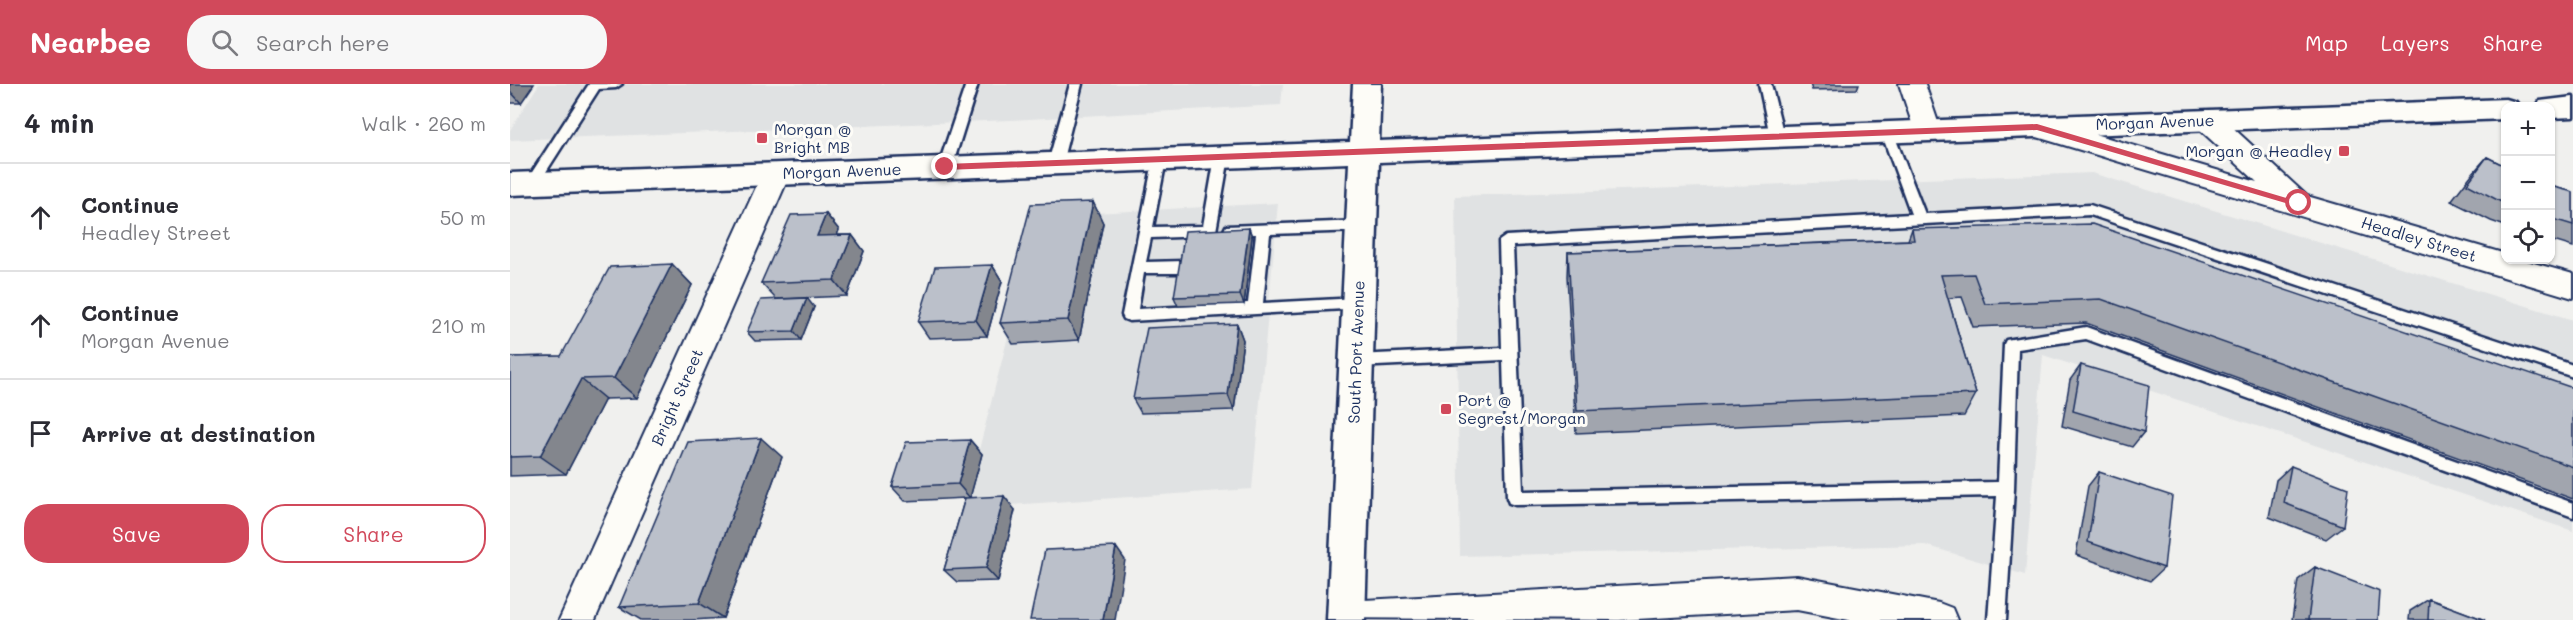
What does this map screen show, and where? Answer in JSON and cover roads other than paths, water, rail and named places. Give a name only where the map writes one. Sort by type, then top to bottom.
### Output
[{"type":"main road","name":"South Port Avenue","points":[[1346,619],[1367,84]]},
{"type":"main road","points":[[2555,108],[2573,107]]},
{"type":"main road","name":"Morgan Avenue","points":[[521,183],[2501,109]]},
{"type":"street","points":[[1912,84],[1927,131]]},
{"type":"street","name":"Headley Street","points":[[2207,120],[2299,203]]},
{"type":"street","name":"Headley Street","points":[[2037,127],[2573,286]]},
{"type":"street","name":"Bright Street","points":[[578,620],[776,174]]},
{"type":"street","points":[[1346,619],[1797,593],[1939,620]]},
{"type":"lane","points":[[521,183],[596,84],[616,84]]},
{"type":"lane","points":[[945,167],[972,84]]},
{"type":"lane","points":[[1055,163],[1076,84]]},
{"type":"lane","points":[[1765,84],[1777,136]]},
{"type":"lane","points":[[1887,132],[1920,219]]},
{"type":"lane","points":[[1209,231],[1222,157]]},
{"type":"lane","points":[[1159,160],[1129,315],[1358,304]]},
{"type":"lane","points":[[2006,489],[1515,498],[1506,241],[2090,210],[2573,370]]},
{"type":"lane","points":[[1144,233],[1361,226]]},
{"type":"lane","points":[[1255,308],[1254,264],[1264,229]]},
{"type":"lane","points":[[1138,268],[1185,267]]},
{"type":"lane","points":[[1997,620],[2006,489],[2011,344],[2086,333],[2573,510]]},
{"type":"lane","points":[[1356,361],[1509,354]]},
{"type":"place","name":"Morgan @ Bright MB","points":[[762,138]]},
{"type":"place","name":"Morgan @ Headley","points":[[2344,151]]},
{"type":"place","name":"Port @ Segrest/Morgan","points":[[1446,409]]}]
